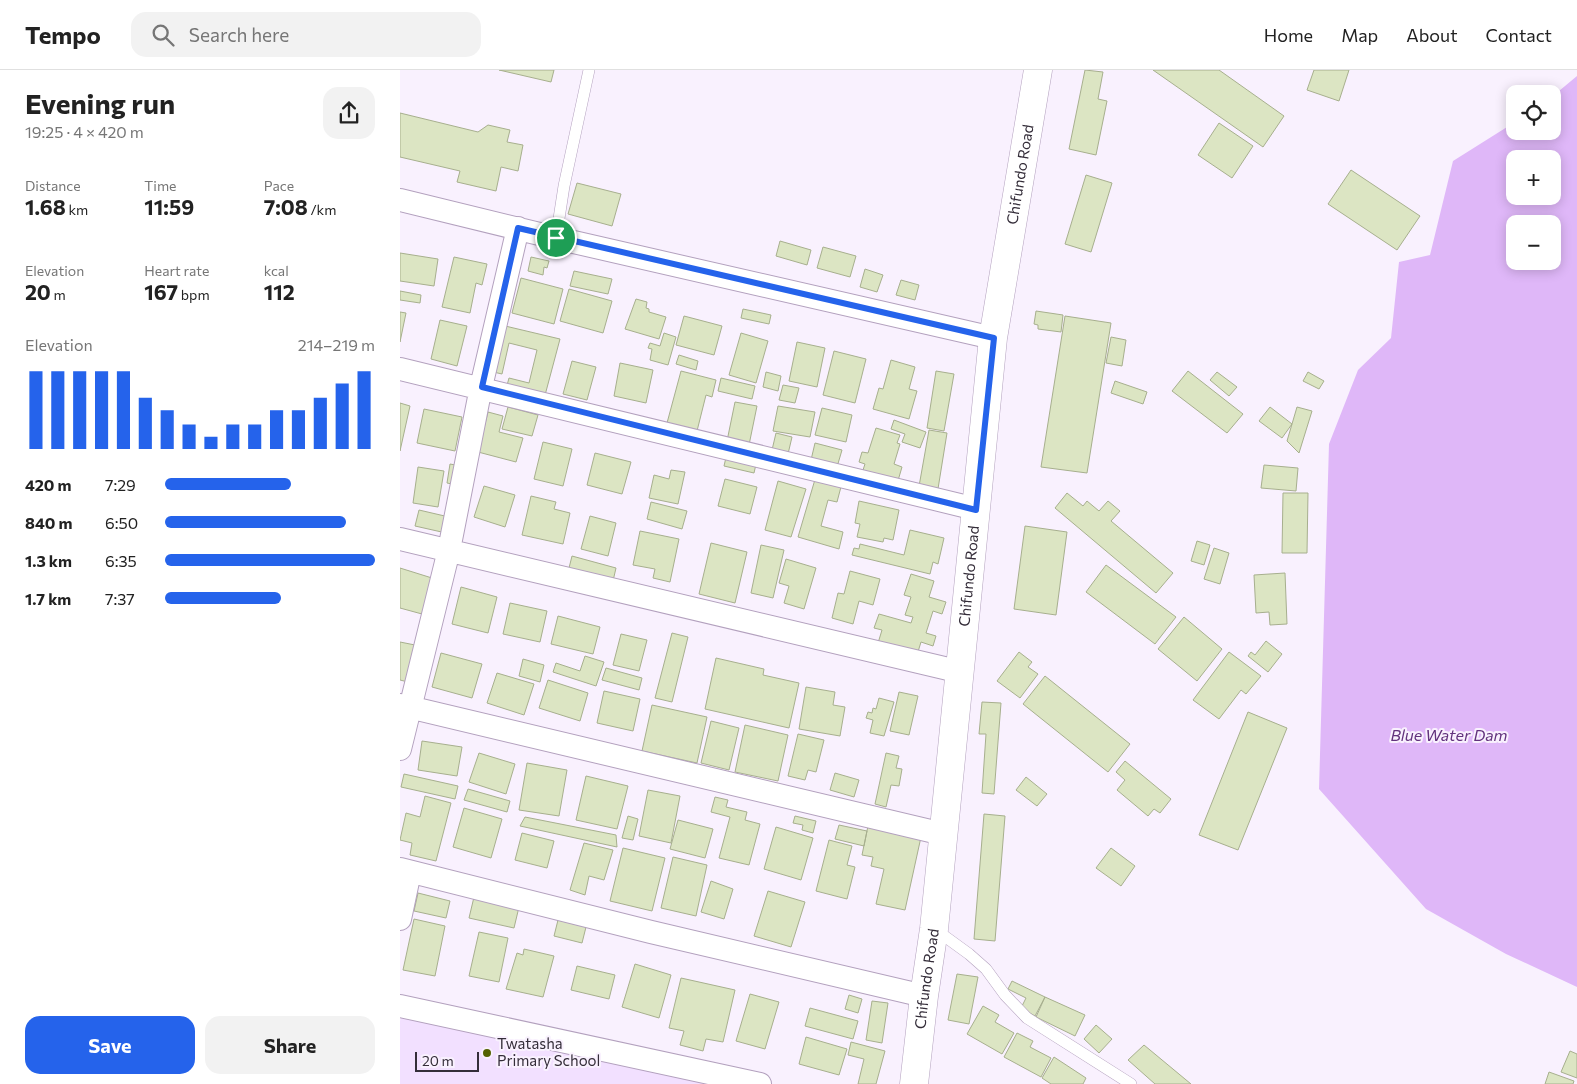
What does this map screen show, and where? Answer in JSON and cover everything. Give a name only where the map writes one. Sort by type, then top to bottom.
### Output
[{"type":"street","name":"Chifundo Road","points":[[914,1084],[934,929],[994,338],[1038,70]]},
{"type":"street","points":[[400,200],[556,238],[994,338]]},
{"type":"street","points":[[400,749],[405,706],[449,550],[482,387],[518,228]]},
{"type":"street","points":[[400,368],[976,510]]},
{"type":"street","points":[[400,539],[961,672]]},
{"type":"street","points":[[405,706],[943,834]]},
{"type":"street","points":[[400,919],[405,871],[651,932],[924,996]]},
{"type":"street","points":[[400,1006],[760,1084]]},
{"type":"lane","points":[[556,238],[564,186],[589,70]]},
{"type":"lane","points":[[934,929],[969,954],[986,969],[1005,995],[1027,1018],[1131,1084]]},
{"type":"shaded area","name":"Twatasha Primary School","points":[[402,1014],[713,1084],[400,1084],[400,1021]]},
{"type":"water","name":"Blue Water Dam","points":[[1577,76],[1577,987],[1506,954],[1426,909],[1319,789],[1329,444],[1358,370],[1391,338],[1399,262],[1430,255],[1453,161],[1506,128],[1506,140],[1561,140],[1561,89]]},
{"type":"building","points":[[499,70],[554,70],[551,82]]},
{"type":"building","points":[[1085,70],[1103,72],[1098,99],[1107,101],[1096,155],[1069,149]]},
{"type":"building","points":[[1153,70],[1219,70],[1284,116],[1263,147]]},
{"type":"building","points":[[1314,70],[1349,70],[1339,101],[1307,90]]},
{"type":"building","points":[[400,113],[478,132],[488,125],[510,130],[507,142],[523,145],[518,171],[501,167],[496,191],[457,182],[460,171],[400,157]]},
{"type":"building","points":[[1219,123],[1253,146],[1232,178],[1198,155]]},
{"type":"building","points":[[1351,170],[1420,216],[1397,250],[1328,204]]},
{"type":"building","points":[[1086,175],[1112,183],[1091,252],[1065,244]]},
{"type":"building","points":[[577,183],[621,194],[612,226],[568,214]]},
{"type":"building","points":[[780,241],[811,250],[807,265],[776,256]]},
{"type":"building","points":[[823,247],[856,256],[850,277],[817,268]]},
{"type":"building","points":[[400,253],[438,259],[434,286],[400,281]]},
{"type":"building","points":[[454,257],[487,264],[482,285],[476,283],[470,313],[442,307]]},
{"type":"building","points":[[531,257],[549,261],[547,268],[544,267],[543,275],[528,271]]},
{"type":"building","points":[[865,269],[883,275],[877,292],[860,287]]},
{"type":"building","points":[[574,271],[612,279],[608,294],[570,286]]},
{"type":"building","points":[[521,278],[563,289],[554,324],[512,313]]},
{"type":"building","points":[[901,280],[919,285],[915,300],[896,295]]},
{"type":"building","points":[[569,289],[612,301],[603,333],[560,321]]},
{"type":"building","points":[[400,291],[421,295],[420,303],[400,300]]},
{"type":"building","points":[[636,299],[647,302],[646,308],[649,309],[649,312],[666,317],[659,339],[625,329]]},
{"type":"building","points":[[743,309],[771,315],[769,324],[741,318]]},
{"type":"building","points":[[1036,311],[1063,315],[1061,332],[1038,329],[1038,325],[1034,324]]},
{"type":"building","points":[[400,312],[406,313],[400,342]]},
{"type":"building","points":[[684,316],[722,326],[714,355],[676,345]]},
{"type":"building","points":[[1065,316],[1111,323],[1087,473],[1041,467]]},
{"type":"building","points":[[440,320],[467,326],[457,366],[431,359]]},
{"type":"building","points":[[501,325],[560,339],[544,399],[506,389],[509,378],[529,383],[537,350],[509,343],[502,374],[489,371]]},
{"type":"building","points":[[664,333],[676,337],[668,365],[650,360],[652,349],[648,348],[650,343],[660,346]]},
{"type":"building","points":[[741,333],[768,341],[756,383],[729,375]]},
{"type":"building","points":[[1111,337],[1126,340],[1122,366],[1106,363]]},
{"type":"building","points":[[797,342],[825,348],[817,387],[789,381]]},
{"type":"building","points":[[834,351],[866,359],[855,403],[823,395]]},
{"type":"building","points":[[679,355],[698,361],[696,370],[676,364]]},
{"type":"building","points":[[891,360],[915,367],[909,389],[917,391],[909,419],[873,409],[879,388],[883,389]]},
{"type":"building","points":[[572,361],[596,367],[587,400],[563,394]]},
{"type":"building","points":[[620,363],[653,370],[646,403],[614,396]]},
{"type":"building","points":[[681,371],[716,380],[712,397],[706,395],[697,431],[667,423]]},
{"type":"building","points":[[936,371],[954,374],[944,431],[927,428]]},
{"type":"building","points":[[1188,371],[1243,414],[1227,433],[1172,391]]},
{"type":"building","points":[[766,372],[781,376],[778,391],[763,387]]},
{"type":"building","points":[[1217,372],[1237,387],[1229,396],[1210,380]]},
{"type":"building","points":[[1308,372],[1324,381],[1319,389],[1303,381]]},
{"type":"building","points":[[721,378],[755,386],[752,399],[718,391]]},
{"type":"building","points":[[1115,381],[1147,392],[1143,404],[1111,393]]},
{"type":"building","points":[[783,385],[799,388],[795,403],[779,400]]},
{"type":"building","points":[[735,402],[757,406],[749,445],[727,441]]},
{"type":"building","points":[[400,403],[410,406],[400,451]]},
{"type":"building","points":[[778,406],[815,412],[810,437],[773,431]]},
{"type":"building","points":[[508,407],[538,415],[532,436],[502,429]]},
{"type":"building","points":[[1270,407],[1292,424],[1282,438],[1259,421]]},
{"type":"building","points":[[1297,407],[1312,411],[1299,453],[1287,441]]},
{"type":"building","points":[[822,408],[852,415],[846,442],[815,435]]},
{"type":"building","points":[[424,409],[462,417],[455,451],[417,443]]},
{"type":"building","points":[[488,412],[503,416],[499,432],[523,438],[516,462],[478,452]]},
{"type":"building","points":[[894,420],[926,432],[920,448],[902,442],[905,434],[891,429]]},
{"type":"building","points":[[876,428],[900,435],[897,443],[900,444],[894,464],[902,467],[897,484],[862,473],[865,464],[859,462],[862,452],[868,453]]},
{"type":"building","points":[[929,430],[947,433],[937,495],[918,492]]},
{"type":"building","points":[[776,433],[792,437],[788,454],[772,450]]},
{"type":"building","points":[[543,442],[572,449],[563,486],[534,479]]},
{"type":"building","points":[[815,443],[842,450],[837,467],[811,460]]},
{"type":"building","points":[[595,453],[631,462],[622,494],[587,485]]},
{"type":"building","points":[[727,453],[757,460],[754,473],[724,466]]},
{"type":"building","points":[[450,464],[461,466],[457,485],[447,483]]},
{"type":"building","points":[[1264,465],[1298,468],[1296,491],[1261,488]]},
{"type":"building","points":[[418,467],[444,471],[438,507],[413,503]]},
{"type":"building","points":[[671,470],[685,472],[678,504],[649,498],[654,475],[669,479]]},
{"type":"building","points":[[816,476],[842,483],[837,502],[828,500],[821,526],[843,532],[839,549],[798,537]]},
{"type":"building","points":[[725,479],[757,487],[750,514],[718,506]]},
{"type":"building","points":[[778,481],[806,489],[791,537],[765,530]]},
{"type":"building","points":[[484,486],[515,495],[505,527],[474,517]]},
{"type":"building","points":[[1067,493],[1083,506],[1087,501],[1099,511],[1108,501],[1120,511],[1111,521],[1173,573],[1156,593],[1055,508]]},
{"type":"building","points":[[1283,493],[1308,493],[1307,553],[1282,553]]},
{"type":"building","points":[[531,496],[556,502],[554,509],[570,513],[563,544],[522,535]]},
{"type":"building","points":[[859,501],[899,510],[893,540],[884,538],[883,542],[857,537],[860,524],[855,523]]},
{"type":"building","points":[[651,502],[687,511],[682,529],[647,519]]},
{"type":"building","points":[[419,510],[449,517],[446,533],[415,526]]},
{"type":"building","points":[[590,516],[616,523],[608,556],[581,549]]},
{"type":"building","points":[[1025,526],[1067,532],[1056,615],[1014,609]]},
{"type":"building","points":[[910,530],[944,538],[938,564],[933,562],[930,574],[852,555],[854,548],[859,549],[860,544],[904,555]]},
{"type":"building","points":[[640,531],[679,539],[670,582],[653,578],[655,569],[633,565]]},
{"type":"building","points":[[1197,541],[1210,545],[1204,565],[1191,561]]},
{"type":"building","points":[[711,543],[747,552],[735,603],[699,594]]},
{"type":"building","points":[[761,545],[784,550],[773,598],[751,593]]},
{"type":"building","points":[[1214,548],[1229,553],[1220,584],[1204,579]]},
{"type":"building","points":[[572,556],[616,568],[613,581],[569,568]]},
{"type":"building","points":[[786,559],[816,568],[804,609],[784,603],[789,586],[779,583]]},
{"type":"building","points":[[1106,565],[1176,617],[1155,644],[1086,592]]},
{"type":"building","points":[[400,568],[432,578],[422,614],[400,608]]},
{"type":"building","points":[[850,571],[880,579],[873,605],[859,601],[853,624],[832,618],[838,593],[844,594]]},
{"type":"building","points":[[1285,573],[1287,624],[1270,625],[1269,612],[1256,613],[1254,575]]},
{"type":"building","points":[[911,574],[934,581],[929,597],[946,602],[942,614],[933,611],[926,633],[936,636],[933,646],[921,642],[917,655],[878,643],[882,630],[874,628],[879,614],[911,623],[913,617],[905,615],[911,597],[904,595]]},
{"type":"building","points":[[461,587],[497,597],[488,633],[452,624]]},
{"type":"building","points":[[510,603],[547,611],[540,642],[503,634]]},
{"type":"building","points":[[558,616],[600,627],[593,654],[551,644]]},
{"type":"building","points":[[1184,617],[1222,649],[1197,681],[1158,649]]},
{"type":"building","points":[[672,633],[688,637],[672,702],[655,698]]},
{"type":"building","points":[[621,634],[647,640],[639,671],[613,665]]},
{"type":"building","points":[[1266,641],[1282,654],[1268,672],[1248,656],[1251,652],[1255,655]]},
{"type":"building","points":[[400,642],[420,646],[412,683],[400,680]]},
{"type":"building","points":[[1019,652],[1032,662],[1028,667],[1038,674],[1020,698],[997,681]]},
{"type":"building","points":[[1229,652],[1261,676],[1246,694],[1241,690],[1219,719],[1193,700]]},
{"type":"building","points":[[441,653],[482,664],[472,698],[432,687]]},
{"type":"building","points":[[585,656],[604,662],[596,686],[553,672],[556,663],[580,671]]},
{"type":"building","points":[[716,658],[764,669],[763,675],[799,683],[789,728],[705,709]]},
{"type":"building","points":[[523,659],[544,665],[540,682],[519,676]]},
{"type":"building","points":[[606,668],[642,678],[639,690],[602,680]]},
{"type":"building","points":[[497,673],[534,684],[524,715],[487,703]]},
{"type":"building","points":[[1045,676],[1130,744],[1108,772],[1023,704]]},
{"type":"building","points":[[548,680],[588,693],[580,721],[539,708]]},
{"type":"building","points":[[806,687],[835,692],[833,705],[845,707],[840,736],[799,729]]},
{"type":"building","points":[[604,691],[640,699],[633,731],[597,723]]},
{"type":"building","points":[[899,692],[918,696],[909,735],[890,731]]},
{"type":"building","points":[[879,698],[894,702],[884,736],[870,733],[873,720],[866,718],[868,712],[872,713],[873,708],[876,709]]},
{"type":"building","points":[[982,702],[1001,703],[994,794],[982,793],[986,734],[979,734]]},
{"type":"building","points":[[652,705],[707,717],[697,763],[642,751]]},
{"type":"building","points":[[1248,712],[1287,728],[1238,850],[1199,835]]},
{"type":"building","points":[[711,721],[739,728],[729,770],[701,763]]},
{"type":"building","points":[[745,725],[788,735],[778,781],[735,772]]},
{"type":"building","points":[[798,734],[824,740],[816,772],[808,770],[805,780],[788,776]]},
{"type":"building","points":[[422,741],[462,747],[457,776],[418,770]]},
{"type":"building","points":[[479,753],[515,764],[506,794],[469,782]]},
{"type":"building","points":[[886,753],[899,756],[896,768],[902,769],[899,786],[891,785],[886,807],[875,804]]},
{"type":"building","points":[[1125,761],[1171,799],[1160,813],[1154,809],[1148,816],[1117,790],[1125,780],[1116,772]]},
{"type":"building","points":[[527,763],[567,770],[559,816],[519,810]]},
{"type":"building","points":[[835,773],[859,780],[854,797],[830,790]]},
{"type":"building","points":[[404,774],[458,786],[455,799],[401,787]]},
{"type":"building","points":[[586,776],[628,786],[617,829],[576,820]]},
{"type":"building","points":[[1026,777],[1047,794],[1037,806],[1016,790]]},
{"type":"building","points":[[468,789],[510,801],[507,812],[464,800]]},
{"type":"building","points":[[648,790],[680,796],[671,843],[639,836]]},
{"type":"building","points":[[425,796],[451,803],[436,861],[410,855],[412,843],[400,840],[406,813],[420,817]]},
{"type":"building","points":[[715,797],[728,800],[726,807],[747,812],[745,820],[760,824],[749,865],[719,858],[730,817],[711,812]]},
{"type":"building","points":[[464,808],[502,819],[491,858],[453,847]]},
{"type":"building","points":[[984,814],[1005,816],[995,941],[974,939]]},
{"type":"building","points":[[628,816],[638,819],[633,840],[622,838]]},
{"type":"building","points":[[795,816],[816,821],[813,833],[802,830],[803,825],[793,823]]},
{"type":"building","points":[[525,817],[616,835],[617,847],[520,826]]},
{"type":"building","points":[[678,820],[713,829],[705,858],[670,849]]},
{"type":"building","points":[[839,825],[867,831],[864,846],[835,839]]},
{"type":"building","points":[[868,826],[921,837],[905,910],[876,904],[884,869],[871,866],[873,857],[862,855]]},
{"type":"building","points":[[776,827],[813,838],[801,880],[764,869]]},
{"type":"building","points":[[522,833],[554,841],[547,868],[515,860]]},
{"type":"building","points":[[829,840],[852,846],[847,865],[855,867],[847,899],[816,891]]},
{"type":"building","points":[[584,843],[613,850],[604,880],[589,876],[585,895],[570,890]]},
{"type":"building","points":[[623,848],[665,858],[652,911],[610,901]]},
{"type":"building","points":[[1111,848],[1135,866],[1121,886],[1096,868]]},
{"type":"building","points":[[673,857],[707,865],[696,916],[661,908]]},
{"type":"building","points":[[711,881],[733,889],[724,919],[701,912]]},
{"type":"building","points":[[768,891],[805,902],[791,947],[754,936]]},
{"type":"building","points":[[418,893],[450,901],[446,918],[414,911]]},
{"type":"building","points":[[474,897],[519,907],[514,928],[469,918]]},
{"type":"building","points":[[414,919],[445,926],[435,976],[403,970]]},
{"type":"building","points":[[558,920],[586,927],[582,943],[554,936]]},
{"type":"building","points":[[479,932],[508,938],[499,982],[469,976]]},
{"type":"building","points":[[524,949],[554,956],[543,997],[506,989],[517,953],[523,955]]},
{"type":"building","points":[[635,964],[671,975],[659,1018],[622,1007]]},
{"type":"building","points":[[577,966],[615,975],[609,999],[571,990]]},
{"type":"building","points":[[957,974],[978,977],[969,1024],[948,1020]]},
{"type":"building","points":[[681,978],[735,990],[723,1042],[706,1039],[703,1051],[680,1045],[684,1031],[669,1028]]},
{"type":"building","points":[[1012,981],[1045,997],[1035,1016],[1021,1008],[1026,998],[1008,989]]},
{"type":"building","points":[[750,994],[779,1002],[765,1049],[736,1041]]},
{"type":"building","points":[[849,995],[862,999],[858,1013],[845,1009]]},
{"type":"building","points":[[1045,997],[1085,1015],[1075,1036],[1036,1017]]},
{"type":"building","points":[[872,1001],[888,1003],[882,1043],[866,1040]]},
{"type":"building","points":[[983,1006],[999,1015],[995,1022],[1014,1033],[1002,1054],[967,1034]]},
{"type":"building","points":[[810,1008],[858,1021],[853,1039],[805,1026]]},
{"type":"building","points":[[1096,1025],[1112,1039],[1099,1053],[1084,1039]]},
{"type":"building","points":[[1017,1033],[1033,1041],[1030,1047],[1051,1058],[1041,1077],[1004,1057]]},
{"type":"building","points":[[806,1037],[847,1049],[839,1075],[799,1064]]},
{"type":"building","points":[[851,1042],[885,1051],[876,1084],[858,1084],[864,1059],[848,1055]]},
{"type":"building","points":[[1144,1045],[1191,1084],[1155,1084],[1128,1060]]},
{"type":"building","points":[[1570,1051],[1577,1054],[1577,1078],[1561,1072]]},
{"type":"building","points":[[1054,1057],[1086,1078],[1083,1084],[1051,1084],[1042,1078]]},
{"type":"building","points":[[1549,1072],[1574,1081],[1573,1084],[1545,1084]]},
{"type":"place","name":"Twatasha Primary School","points":[[487,1053]]},
{"type":"route","points":[[518,228],[556,238],[994,338],[976,510],[482,387],[518,228]]}]
